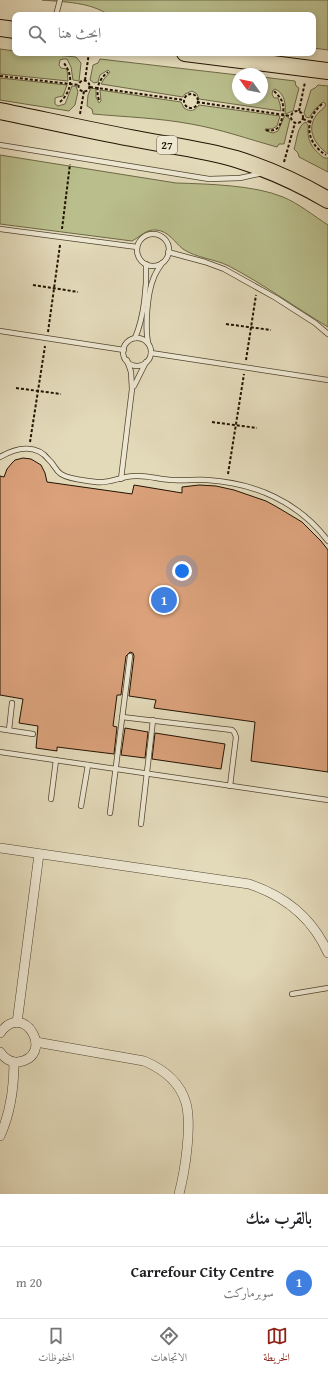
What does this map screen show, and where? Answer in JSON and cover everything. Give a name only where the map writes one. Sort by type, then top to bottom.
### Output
[{"type":"highway","points":[[0,28],[12,30]]},
{"type":"highway","points":[[208,56],[328,71]]},
{"type":"highway","name":"27","points":[[0,111],[200,150],[236,159],[275,173],[328,200]]},
{"type":"street","points":[[0,848],[233,880],[265,889],[279,897],[299,912],[315,930],[328,953]]},
{"type":"street","points":[[17,1023],[39,854]]},
{"type":"street","points":[[0,1033],[8,1025],[17,1023],[29,1027],[35,1036],[36,1042],[30,1057],[20,1062],[14,1062],[4,1057],[0,1052]]},
{"type":"street","points":[[36,1042],[144,1061],[160,1069],[173,1080],[179,1088],[186,1104],[188,1124],[185,1163],[179,1194]]},
{"type":"street","points":[[0,1136],[9,1111],[14,1078],[14,1062]]},
{"type":"lane","points":[[57,12],[60,0]]},
{"type":"lane","points":[[0,145],[209,179],[240,178],[275,173]]},
{"type":"lane","points":[[0,229],[137,247]]},
{"type":"lane","points":[[132,389],[146,362],[150,358],[151,347],[148,343],[146,327],[151,289],[154,276],[167,258],[168,252],[166,241],[158,234],[152,234],[142,238],[138,242],[136,252],[138,257],[146,264],[151,266],[158,265],[163,262]]},
{"type":"lane","points":[[168,252],[214,265],[299,313],[328,334]]},
{"type":"lane","points":[[120,479],[132,389],[131,372],[124,355],[124,350],[128,342],[135,338],[140,325],[146,281],[146,264]]},
{"type":"lane","points":[[0,331],[124,350]]},
{"type":"lane","points":[[135,338],[144,340],[148,343]]},
{"type":"lane","points":[[151,353],[328,380]]},
{"type":"lane","points":[[127,360],[131,364],[136,365],[141,365],[146,362]]},
{"type":"lane","points":[[0,457],[12,451],[29,449],[36,450],[49,458],[56,470],[63,475],[97,482],[108,482],[127,477],[141,476],[175,480],[227,482],[249,486],[288,504],[309,520],[327,538]]},
{"type":"lane","points":[[110,813],[130,656]]},
{"type":"lane","points":[[8,730],[12,703]]},
{"type":"lane","points":[[122,717],[229,730],[234,732],[236,738],[230,786]]},
{"type":"lane","points":[[141,824],[153,720]]},
{"type":"lane","points":[[0,729],[33,734]]},
{"type":"lane","points":[[0,752],[328,800]]},
{"type":"lane","points":[[51,799],[56,760]]},
{"type":"lane","points":[[81,806],[88,765]]},
{"type":"lane","points":[[292,994],[328,988]]},
{"type":"path","points":[[85,80],[89,56]]},
{"type":"path","points":[[60,102],[67,94],[71,83],[69,72],[63,62]]},
{"type":"path","points":[[303,119],[302,114],[299,111],[307,69]]},
{"type":"path","points":[[99,100],[98,88],[101,79],[108,72]]},
{"type":"path","points":[[0,76],[71,83],[79,85],[80,89],[84,91]]},
{"type":"path","points":[[79,85],[81,81],[85,80]]},
{"type":"path","points":[[85,80],[89,82],[90,87]]},
{"type":"path","points":[[84,91],[90,87],[184,100]]},
{"type":"path","points":[[78,127],[84,91]]},
{"type":"path","points":[[266,130],[272,131],[278,128],[280,126],[283,114],[282,101],[274,91]]},
{"type":"path","points":[[187,95],[193,95],[196,96],[197,102],[194,107],[191,108],[186,106],[184,100],[187,95]]},
{"type":"path","points":[[197,102],[291,116]]},
{"type":"path","points":[[322,104],[317,109],[310,122],[310,135],[315,147],[326,155]]},
{"type":"path","points":[[291,116],[295,111],[299,111]]},
{"type":"path","points":[[275,173],[294,123],[291,116]]},
{"type":"path","points":[[303,119],[310,122]]},
{"type":"path","points":[[294,123],[300,123],[303,119]]},
{"type":"path","points":[[29,449],[55,288],[70,156]]},
{"type":"path","points":[[34,285],[78,292]]},
{"type":"path","points":[[227,482],[257,288]]},
{"type":"path","points":[[226,324],[271,330]]},
{"type":"path","points":[[16,388],[61,394]]},
{"type":"path","points":[[212,422],[257,428]]},
{"type":"green space","points":[[42,0],[328,0],[328,50],[316,48],[316,12],[104,12],[94,7],[68,2]]},
{"type":"green space","points":[[0,49],[12,51],[12,56],[76,57],[81,63],[79,81],[73,80],[71,67],[67,59],[60,60],[59,65],[61,68],[67,69],[68,81],[0,74]]},
{"type":"green space","points":[[100,59],[232,74],[232,104],[199,99],[197,94],[192,91],[185,94],[183,97],[101,84],[110,72],[108,70],[100,75],[98,82],[94,83],[90,80],[93,65],[98,63]]},
{"type":"green space","points":[[0,78],[67,85],[63,96],[55,98],[55,104],[58,106],[65,104],[72,86],[76,86],[78,92],[75,105],[69,111],[0,100]]},
{"type":"green space","points":[[268,78],[295,81],[296,86],[299,88],[293,111],[285,114],[285,103],[283,96],[275,89],[273,90],[272,94],[274,98],[278,98],[281,111],[233,104],[268,104]]},
{"type":"green space","points":[[318,85],[328,86],[328,154],[315,141],[312,130],[314,119],[326,104],[323,102],[315,109],[309,118],[306,117],[304,113],[311,90]]},
{"type":"green space","points":[[91,88],[96,89],[96,97],[99,103],[101,101],[100,90],[181,102],[184,108],[188,110],[194,110],[199,105],[280,116],[277,126],[272,129],[265,129],[266,131],[273,133],[278,131],[285,115],[290,119],[284,144],[279,144],[277,147],[223,131],[191,124],[155,119],[93,114],[92,109],[87,106],[88,95]]},
{"type":"green space","points":[[306,122],[308,125],[309,140],[313,147],[324,158],[328,158],[328,172],[299,157],[298,153],[294,149],[299,130]]},
{"type":"green space","points":[[0,155],[176,183],[216,185],[259,190],[289,200],[328,225],[328,327],[267,288],[229,266],[188,252],[161,231],[149,231],[132,241],[0,224]]},
{"type":"building","points":[[23,458],[31,459],[41,465],[47,482],[132,494],[134,485],[182,493],[182,487],[199,485],[216,486],[234,490],[266,501],[277,507],[302,522],[321,541],[328,550],[328,772],[251,761],[255,722],[154,708],[156,700],[129,696],[134,656],[133,653],[130,652],[126,656],[121,695],[117,695],[113,726],[117,727],[114,754],[57,747],[57,751],[36,748],[38,726],[19,723],[23,699],[0,695],[0,476],[4,477],[7,469],[15,460]]},
{"type":"building","points":[[125,728],[148,732],[145,758],[121,755]]},
{"type":"building","points":[[155,733],[225,744],[221,769],[152,759]]},
{"type":"place","name":"Carrefour City Centre","points":[[164,600]]}]
